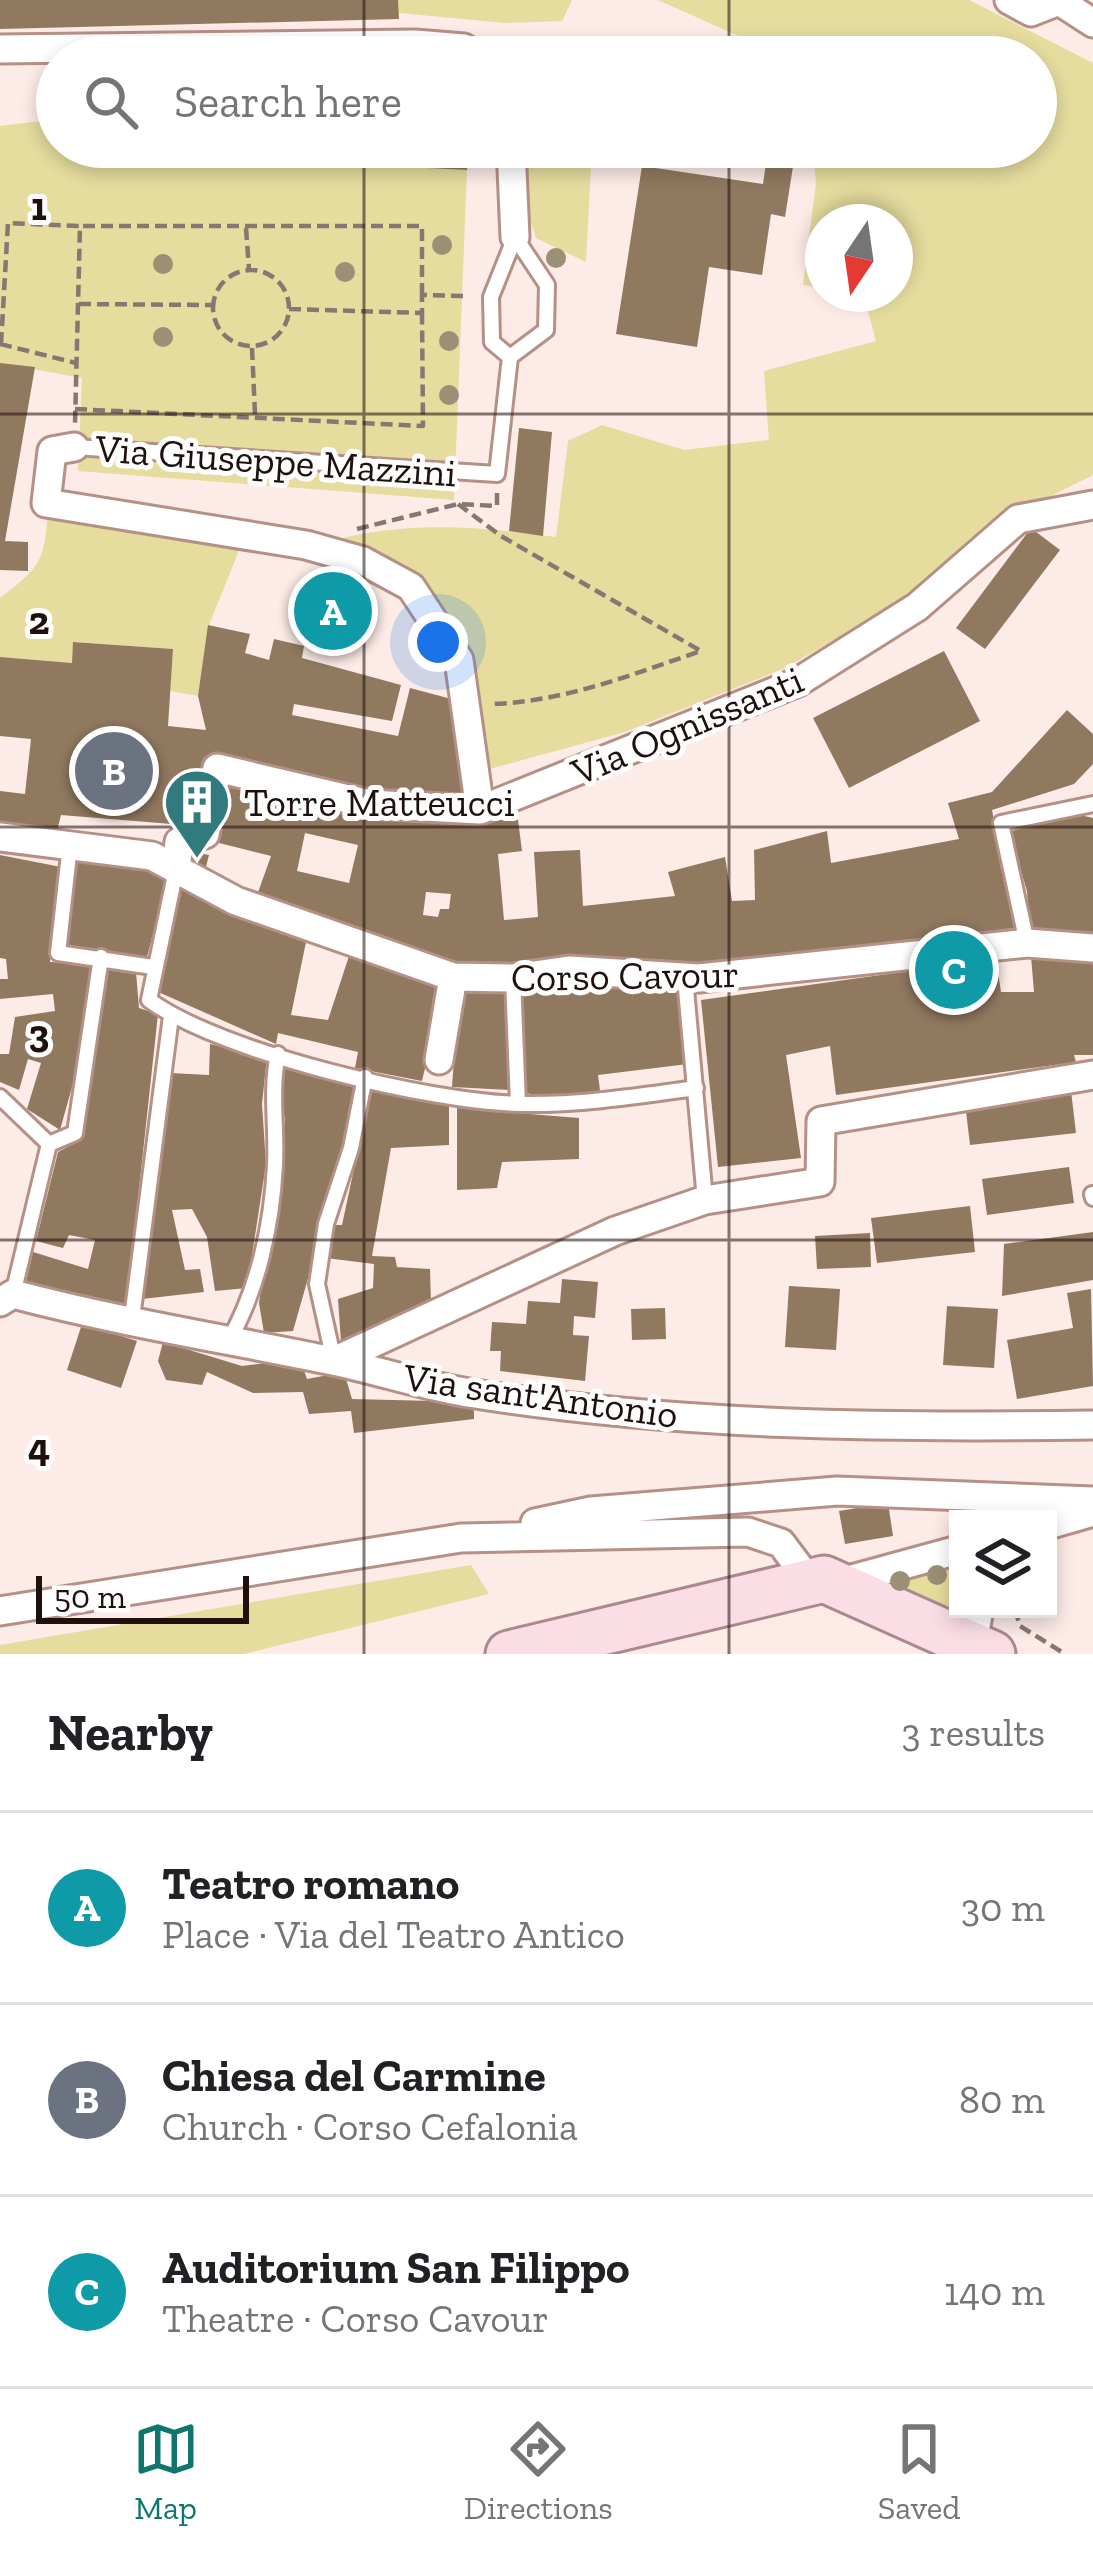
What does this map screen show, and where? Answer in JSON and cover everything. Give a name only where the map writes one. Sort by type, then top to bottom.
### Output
[{"type":"main road","points":[[508,1654],[824,1581],[978,1640]]},
{"type":"street","points":[[1009,0],[1031,12],[1059,1],[1093,23]]},
{"type":"street","points":[[0,49],[36,49]]},
{"type":"street","points":[[512,168],[515,237]]},
{"type":"street","points":[[74,447],[52,451],[46,503],[306,545],[363,561],[411,587],[459,660],[480,810]]},
{"type":"street","name":"Via Ognissanti","points":[[176,870],[179,842],[205,834],[218,768],[369,804],[480,810],[798,682],[917,608],[1018,519],[1093,505]]},
{"type":"street","name":"Corso Cavour","points":[[0,837],[152,856],[236,901],[453,977],[513,978],[569,970],[686,978],[1028,943],[1093,948]]},
{"type":"street","points":[[440,1060],[453,977]]},
{"type":"street","points":[[334,1361],[615,1231],[705,1200],[820,1182],[821,1121],[1093,1075]]},
{"type":"street","name":"Via sant'Antonio","points":[[6,1298],[131,1326],[334,1361],[474,1394],[689,1416],[971,1427],[1093,1426]]},
{"type":"street","points":[[0,1610],[461,1538],[591,1511],[837,1492],[1093,1501]]},
{"type":"street","points":[[1057,1522],[1093,1512]]},
{"type":"street","points":[[461,1538],[748,1532],[781,1543],[824,1581],[949,1552]]},
{"type":"lane","points":[[491,297],[515,237]]},
{"type":"lane","points":[[510,357],[546,330],[548,285],[515,237]]},
{"type":"lane","name":"Via Giuseppe Mazzini","points":[[74,447],[497,474],[510,357],[491,342],[491,297]]},
{"type":"lane","points":[[1028,943],[1001,823],[1093,804]]},
{"type":"lane","points":[[70,845],[58,953],[153,967]]},
{"type":"lane","points":[[176,870],[149,1000],[171,1016],[278,1054],[365,1077],[518,1104],[602,1101],[696,1088]]},
{"type":"lane","points":[[49,1144],[75,1133],[101,957]]},
{"type":"lane","points":[[513,978],[518,1104]]},
{"type":"lane","points":[[686,978],[705,1200]]},
{"type":"lane","points":[[131,1326],[171,1016]]},
{"type":"lane","points":[[228,1342],[252,1300],[274,1165],[271,1092],[278,1054]]},
{"type":"lane","points":[[334,1361],[317,1284],[326,1224],[352,1148],[365,1077]]},
{"type":"lane","points":[[0,1097],[49,1144]]},
{"type":"lane","points":[[6,1298],[49,1144]]},
{"type":"path","points":[[75,409],[423,426],[422,226],[8,224],[0,344],[76,363]]},
{"type":"path","points":[[74,447],[80,226]]},
{"type":"path","points":[[246,228],[249,269]]},
{"type":"path","points":[[249,269],[282,285],[289,309],[280,333],[252,348],[223,335],[212,305],[224,279],[249,269]]},
{"type":"path","points":[[422,295],[491,297]]},
{"type":"path","points":[[76,304],[212,305]]},
{"type":"path","points":[[289,309],[422,313]]},
{"type":"path","points":[[252,348],[255,417]]},
{"type":"path","points":[[306,545],[458,505],[497,506],[497,474]]},
{"type":"path","points":[[458,505],[501,536],[701,650],[527,703],[468,705]]},
{"type":"path","points":[[1018,1618],[1020,1626],[1065,1654]]},
{"type":"shaded area","points":[[368,0],[572,0],[562,21],[505,23],[368,10]]},
{"type":"shaded area","points":[[658,0],[969,0],[1040,36],[738,36]]},
{"type":"shaded area","points":[[1057,45],[1093,63],[1093,475],[1003,520],[908,598],[783,669],[625,732],[486,770],[444,621],[323,543],[382,531],[440,527],[556,537],[568,441],[602,425],[684,450],[769,440],[764,371],[876,341],[868,312],[913,312],[913,204],[813,204],[815,168],[1057,168]]},
{"type":"shaded area","points":[[36,122],[36,168],[467,170],[454,500],[78,471],[82,378],[0,363],[0,126]]},
{"type":"shaded area","points":[[526,168],[591,168],[586,262],[536,238],[527,212]]},
{"type":"shaded area","points":[[48,508],[244,538],[209,625],[198,696],[170,691],[173,649],[74,642],[72,663],[0,657],[0,598],[38,561]]},
{"type":"shaded area","points":[[471,1565],[489,1594],[244,1654],[0,1654],[0,1645]]},
{"type":"shaded area","points":[[949,1567],[949,1608],[873,1580]]},
{"type":"building","points":[[0,0],[398,0],[399,19],[0,29]]},
{"type":"building","points":[[642,168],[763,184],[765,168],[793,168],[785,217],[771,214],[762,275],[709,267],[697,347],[616,334]]},
{"type":"building","points":[[0,363],[35,367],[5,541],[28,542],[28,571],[0,570]]},
{"type":"building","points":[[519,428],[552,432],[543,536],[509,531]]},
{"type":"building","points":[[1031,528],[1060,550],[985,649],[956,628]]},
{"type":"building","points":[[208,625],[250,634],[245,653],[269,660],[274,639],[304,646],[302,658],[401,685],[392,721],[294,704],[292,715],[398,736],[410,688],[463,702],[467,802],[390,796],[204,757],[196,826],[61,815],[57,831],[0,826],[0,791],[25,794],[31,739],[0,736],[0,657],[72,663],[73,642],[173,649],[168,726],[206,730],[198,696]]},
{"type":"building","points":[[944,651],[980,721],[849,788],[813,718]]},
{"type":"building","points":[[1067,710],[1093,734],[1093,764],[1074,784],[992,810],[1015,928],[674,970],[455,964],[256,898],[271,856],[215,842],[230,780],[479,821],[517,812],[522,851],[498,854],[504,920],[538,917],[534,852],[580,850],[583,906],[675,896],[668,872],[725,857],[732,901],[755,900],[754,850],[827,831],[831,863],[959,839],[948,803],[992,792]],"holes":[[[305,833],[358,845],[349,883],[297,871]],[[426,892],[451,894],[449,909],[440,909],[438,917],[423,915]]]},
{"type":"building","points":[[1071,813],[1093,818],[1093,936],[1030,931],[1027,891],[1009,832]]},
{"type":"building","name":"Torre Matteucci","points":[[188,851],[209,855],[204,875],[186,867]]},
{"type":"building","points":[[0,855],[61,867],[50,962],[92,965],[86,1037],[60,1130],[27,1109],[41,1063],[28,1059],[19,1090],[0,1082],[0,1054],[9,1054],[15,1017],[55,1011],[53,994],[0,999],[0,979],[8,979],[6,959],[0,958]]},
{"type":"building","points":[[75,858],[169,873],[147,957],[65,951]]},
{"type":"building","points":[[180,888],[306,942],[291,1015],[328,1020],[350,953],[444,987],[422,1081],[355,1068],[358,1052],[278,1033],[276,1044],[156,991]]},
{"type":"building","points":[[1031,956],[1093,960],[1093,1055],[1074,1055],[1076,1062],[836,1095],[830,1046],[786,1055],[801,1158],[718,1167],[701,1000],[996,959],[1001,992],[1034,992]]},
{"type":"building","points":[[107,968],[136,972],[139,1008],[158,1014],[126,1309],[26,1282],[33,1252],[88,1269],[95,1240],[69,1235],[63,1248],[36,1241],[58,1152],[82,1139]]},
{"type":"building","points":[[581,974],[681,992],[688,1064],[598,1075],[601,1098],[558,1100],[526,1093],[520,987]]},
{"type":"building","points":[[459,990],[506,990],[511,1090],[452,1087]]},
{"type":"building","points":[[210,1044],[267,1057],[262,1104],[266,1164],[247,1288],[215,1291],[207,1237],[192,1209],[172,1210],[185,1270],[200,1269],[204,1292],[142,1299],[170,1073],[209,1075]]},
{"type":"building","points":[[286,1063],[356,1083],[345,1149],[293,1331],[264,1333],[259,1303],[285,1120],[280,1088]]},
{"type":"building","points":[[1070,1082],[1076,1133],[970,1145],[964,1094]]},
{"type":"building","points":[[371,1089],[449,1106],[449,1145],[391,1148],[372,1256],[395,1257],[397,1267],[430,1269],[431,1303],[391,1325],[341,1342],[338,1299],[373,1288],[374,1264],[326,1258],[330,1225],[342,1225]]},
{"type":"building","points":[[457,1108],[579,1118],[579,1159],[502,1162],[497,1188],[457,1190]]},
{"type":"building","points":[[1069,1167],[1074,1203],[987,1215],[982,1179]]},
{"type":"building","points":[[970,1206],[975,1252],[877,1263],[871,1218]]},
{"type":"building","points":[[1093,1232],[1093,1280],[1002,1296],[1004,1244]]},
{"type":"building","points":[[870,1233],[871,1267],[817,1269],[815,1236]]},
{"type":"building","points":[[562,1279],[598,1282],[595,1318],[574,1316],[573,1335],[589,1336],[585,1381],[500,1371],[501,1351],[490,1351],[492,1322],[526,1324],[528,1301],[560,1303]]},
{"type":"building","points":[[789,1286],[840,1289],[836,1350],[785,1347]]},
{"type":"building","points":[[1091,1289],[1093,1386],[1017,1399],[1007,1340],[1073,1328],[1067,1293]]},
{"type":"building","points":[[947,1306],[998,1309],[994,1368],[943,1365]]},
{"type":"building","points":[[665,1308],[666,1339],[632,1340],[631,1309]]},
{"type":"building","points":[[82,1324],[137,1341],[121,1388],[67,1370]]},
{"type":"building","points":[[163,1342],[242,1366],[300,1359],[307,1379],[344,1372],[352,1399],[474,1402],[474,1419],[354,1433],[351,1411],[309,1414],[303,1392],[253,1393],[207,1372],[202,1385],[166,1380],[158,1361]]},
{"type":"building","points":[[888,1503],[893,1536],[845,1544],[839,1511]]},
{"type":"place","name":"Teatro romano","points":[[333,611]]},
{"type":"place","name":"Chiesa del Carmine","points":[[114,771]]},
{"type":"place","name":"Torre Matteucci","points":[[197,861]]},
{"type":"place","name":"Auditorium San Filippo","points":[[954,970]]}]
